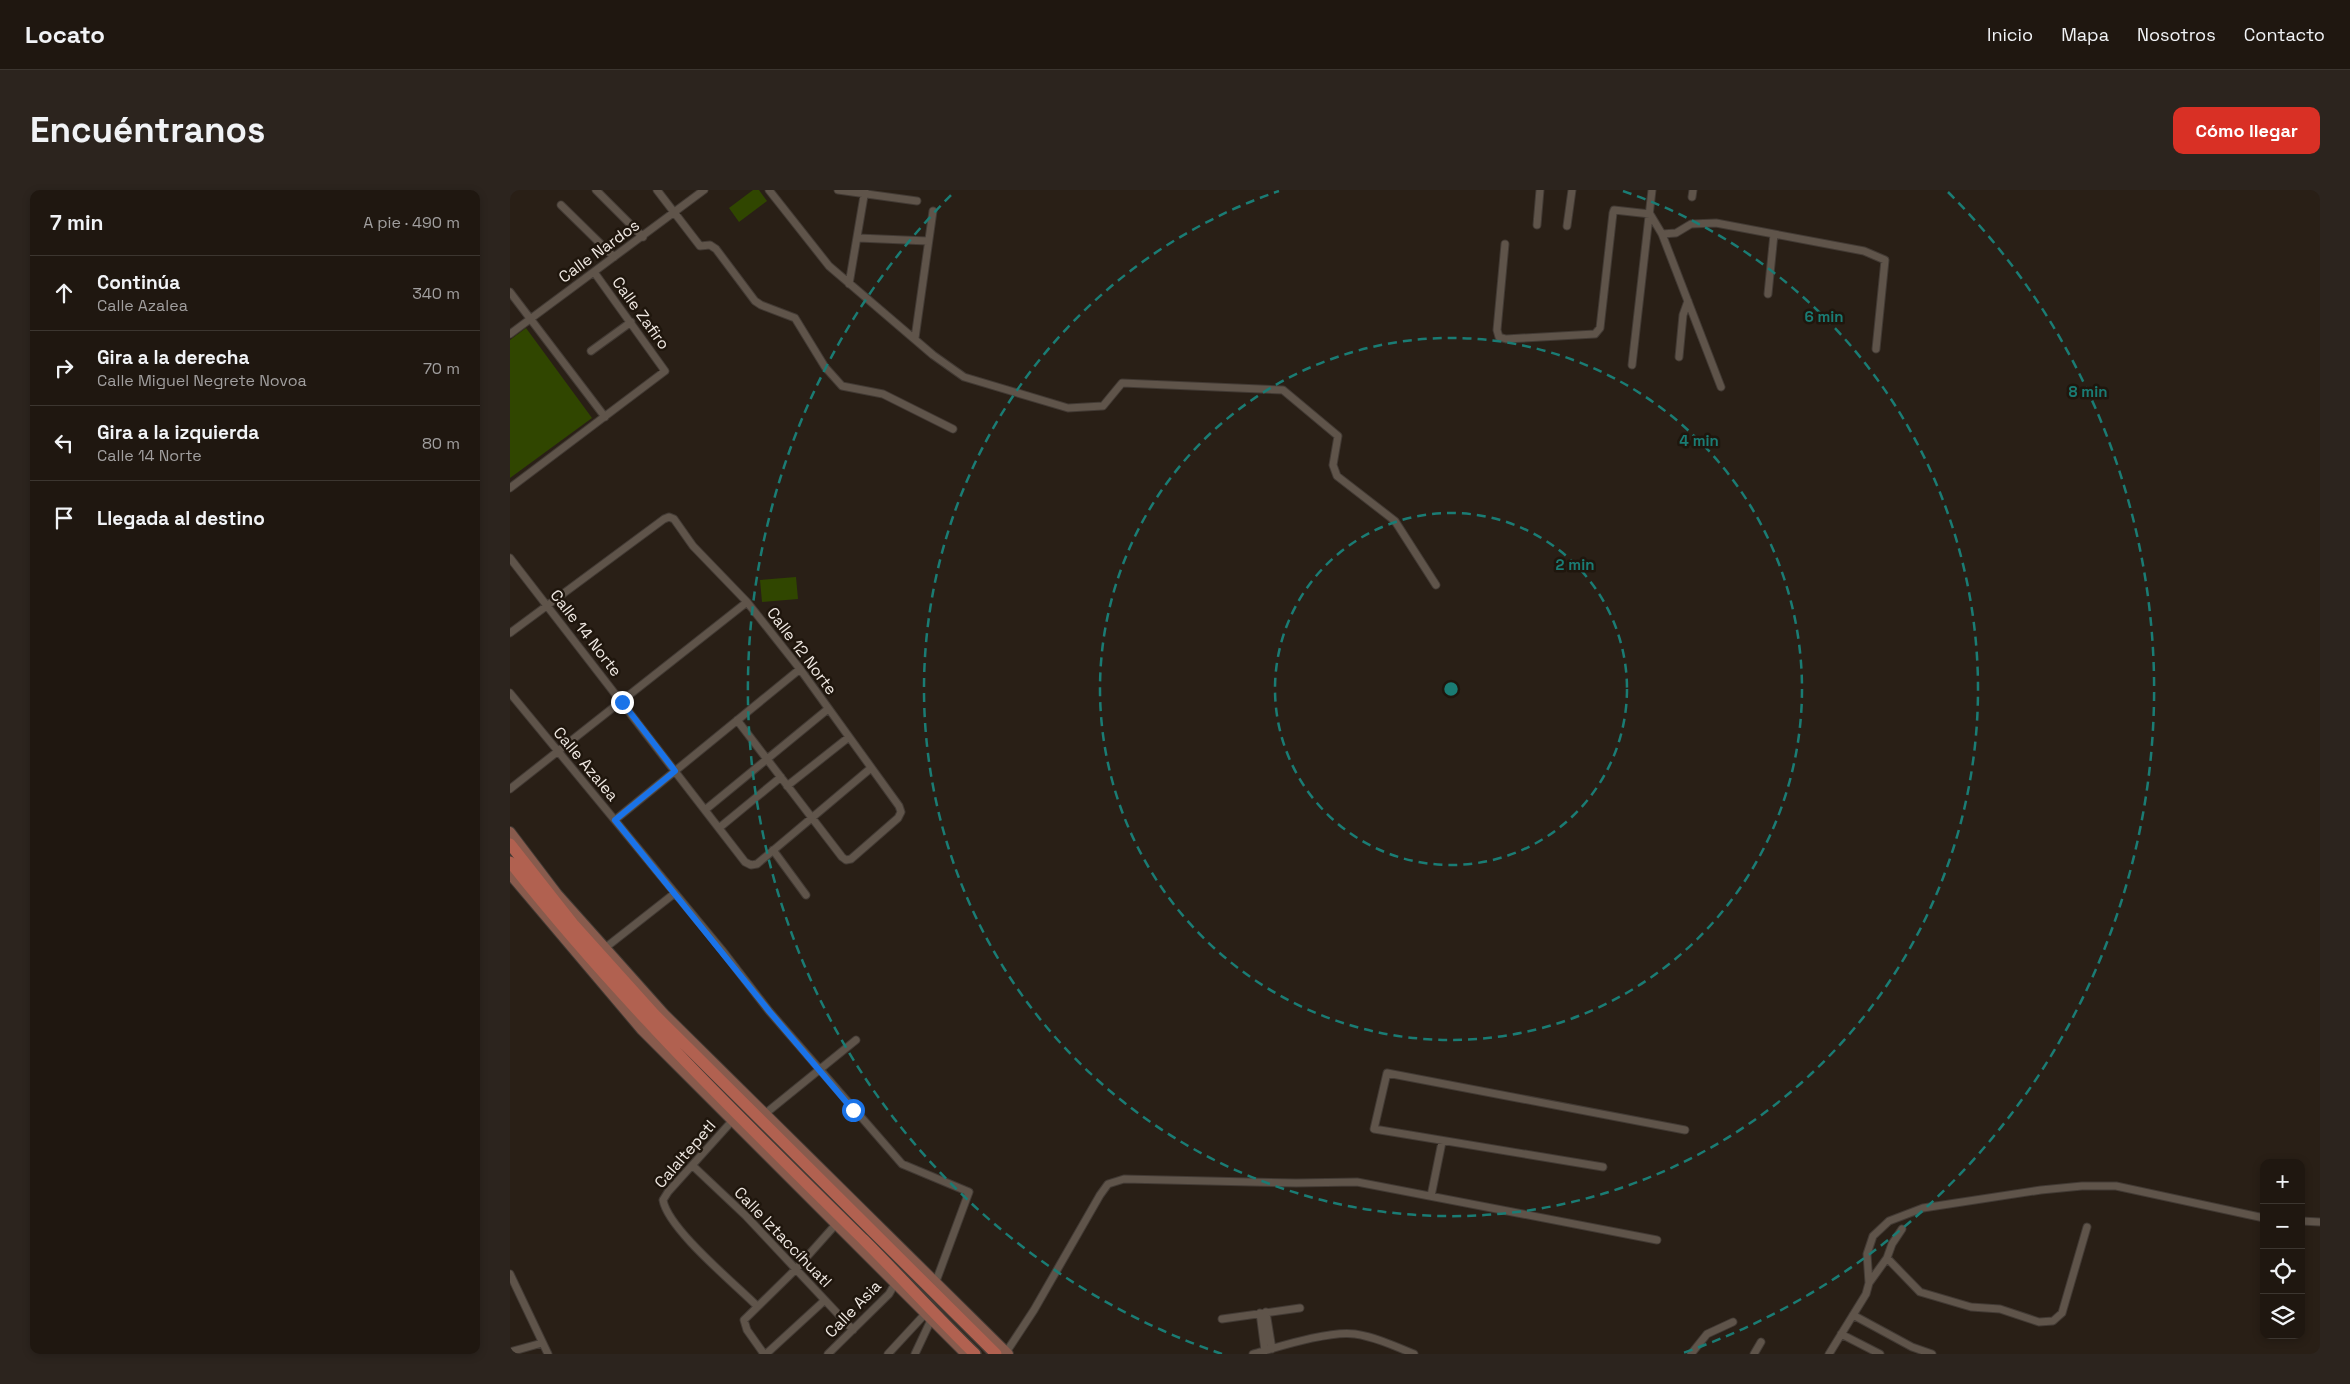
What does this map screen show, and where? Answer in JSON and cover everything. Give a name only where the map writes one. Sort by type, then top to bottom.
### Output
[{"type":"main road","points":[[510,844],[573,924],[654,1014],[1004,1354]]},
{"type":"main road","points":[[510,862],[544,906],[651,1026],[907,1282],[975,1354]]},
{"type":"street","points":[[596,190],[643,237]]},
{"type":"street","points":[[656,190],[700,246],[710,245],[716,249],[755,301],[795,318],[825,367],[842,386],[883,394],[953,429]]},
{"type":"street","name":"Calle Nardos","points":[[510,334],[704,190]]},
{"type":"street","points":[[769,190],[829,266],[933,355],[964,377],[1068,408],[1104,406],[1122,383],[1283,390],[1338,436],[1333,465],[1337,476],[1395,521],[1436,585]]},
{"type":"street","points":[[838,190],[865,192],[917,201]]},
{"type":"street","points":[[1537,225],[1540,190]]},
{"type":"street","points":[[1568,226],[1572,190]]},
{"type":"street","points":[[1632,365],[1652,190]]},
{"type":"street","points":[[849,284],[865,192]]},
{"type":"street","points":[[561,205],[614,257]]},
{"type":"street","points":[[1505,244],[1497,330],[1499,338],[1595,334],[1600,328],[1613,213],[1620,210],[1650,214]]},
{"type":"street","points":[[915,338],[933,211]]},
{"type":"street","points":[[1650,214],[1662,234],[1721,387]]},
{"type":"street","points":[[1662,234],[1676,232],[1692,224],[1716,223],[1864,251],[1885,260],[1876,349]]},
{"type":"street","points":[[1768,294],[1774,234]]},
{"type":"street","points":[[858,238],[928,241]]},
{"type":"street","name":"Calle Zafiro","points":[[594,272],[665,371],[605,417]]},
{"type":"street","points":[[510,292],[605,417],[510,488]]},
{"type":"street","points":[[1679,357],[1683,315],[1688,301]]},
{"type":"street","points":[[591,351],[631,322]]},
{"type":"street","name":"Calle 12 Norte","points":[[547,605],[669,517],[674,519],[693,546],[748,602],[800,669],[900,806],[901,812],[898,818],[858,853],[846,860],[812,818]]},
{"type":"street","name":"Calle 14 Norte","points":[[510,558],[745,862],[751,865],[757,864],[773,850]]},
{"type":"street","points":[[510,789],[748,602]]},
{"type":"street","points":[[510,632],[547,605]]},
{"type":"street","points":[[615,820],[800,669]]},
{"type":"street","name":"Calle Azalea","points":[[510,693],[820,1071],[902,1164],[969,1192],[935,1284]]},
{"type":"street","points":[[705,810],[828,709]]},
{"type":"street","points":[[737,720],[812,818]]},
{"type":"street","points":[[787,786],[849,737]]},
{"type":"street","points":[[806,895],[773,850],[871,768]]},
{"type":"street","points":[[719,828],[781,777]]},
{"type":"street","points":[[510,832],[557,894],[694,1045],[766,1113],[1004,1354],[1034,1310],[1108,1184],[1124,1178],[1296,1183],[1357,1182],[1657,1240]]},
{"type":"street","points":[[510,874],[642,1030],[896,1282],[962,1352]]},
{"type":"street","points":[[605,948],[675,894]]},
{"type":"street","points":[[766,1113],[856,1040]]},
{"type":"street","points":[[1602,1167],[1442,1142],[1374,1129],[1387,1073],[1684,1130]]},
{"type":"street","name":"Calaltepetl","points":[[732,1121],[663,1200],[664,1207],[682,1232],[756,1305]]},
{"type":"street","points":[[1431,1196],[1442,1142]]},
{"type":"street","name":"Calle Iztaccíhuatl","points":[[693,1166],[746,1216],[853,1330]]},
{"type":"street","points":[[1829,1354],[1866,1294],[1869,1282],[1867,1254],[1873,1236],[1889,1221],[1922,1208],[2041,1190],[2082,1186],[2116,1186],[2260,1217]]},
{"type":"street","points":[[2305,1221],[2320,1222]]},
{"type":"street","points":[[825,1300],[765,1354],[746,1330],[744,1320],[756,1305],[796,1269],[837,1223]]},
{"type":"street","points":[[1888,1258],[1920,1292],[1972,1307],[2000,1309],[2039,1322],[2053,1321],[2062,1312],[2087,1227]]},
{"type":"street","points":[[1869,1282],[1888,1258],[1892,1244],[1902,1229]]},
{"type":"street","points":[[510,1274],[548,1354]]},
{"type":"street","name":"Calle Asia","points":[[828,1354],[889,1294],[896,1282]]},
{"type":"street","points":[[1222,1319],[1300,1308]]},
{"type":"street","points":[[1263,1313],[1268,1350]]},
{"type":"street","points":[[1853,1315],[1912,1347],[1932,1354]]},
{"type":"street","points":[[888,1354],[928,1317]]},
{"type":"street","points":[[915,1354],[928,1317]]},
{"type":"street","points":[[1691,1354],[1707,1334],[1734,1322]]},
{"type":"street","points":[[1253,1354],[1335,1333],[1355,1334],[1374,1339],[1414,1354]]},
{"type":"street","points":[[1841,1334],[1880,1354]]},
{"type":"street","points":[[1754,1354],[1761,1342]]},
{"type":"street","points":[[510,1352],[542,1343]]},
{"type":"green space","points":[[753,190],[759,190],[767,201],[739,222],[729,208]]},
{"type":"green space","points":[[526,328],[592,418],[510,478],[510,340]]},
{"type":"green space","points":[[796,577],[798,599],[762,602],[760,580]]},
{"type":"route","points":[[622,702],[675,771],[615,820],[722,950],[769,1011],[853,1110]]}]
